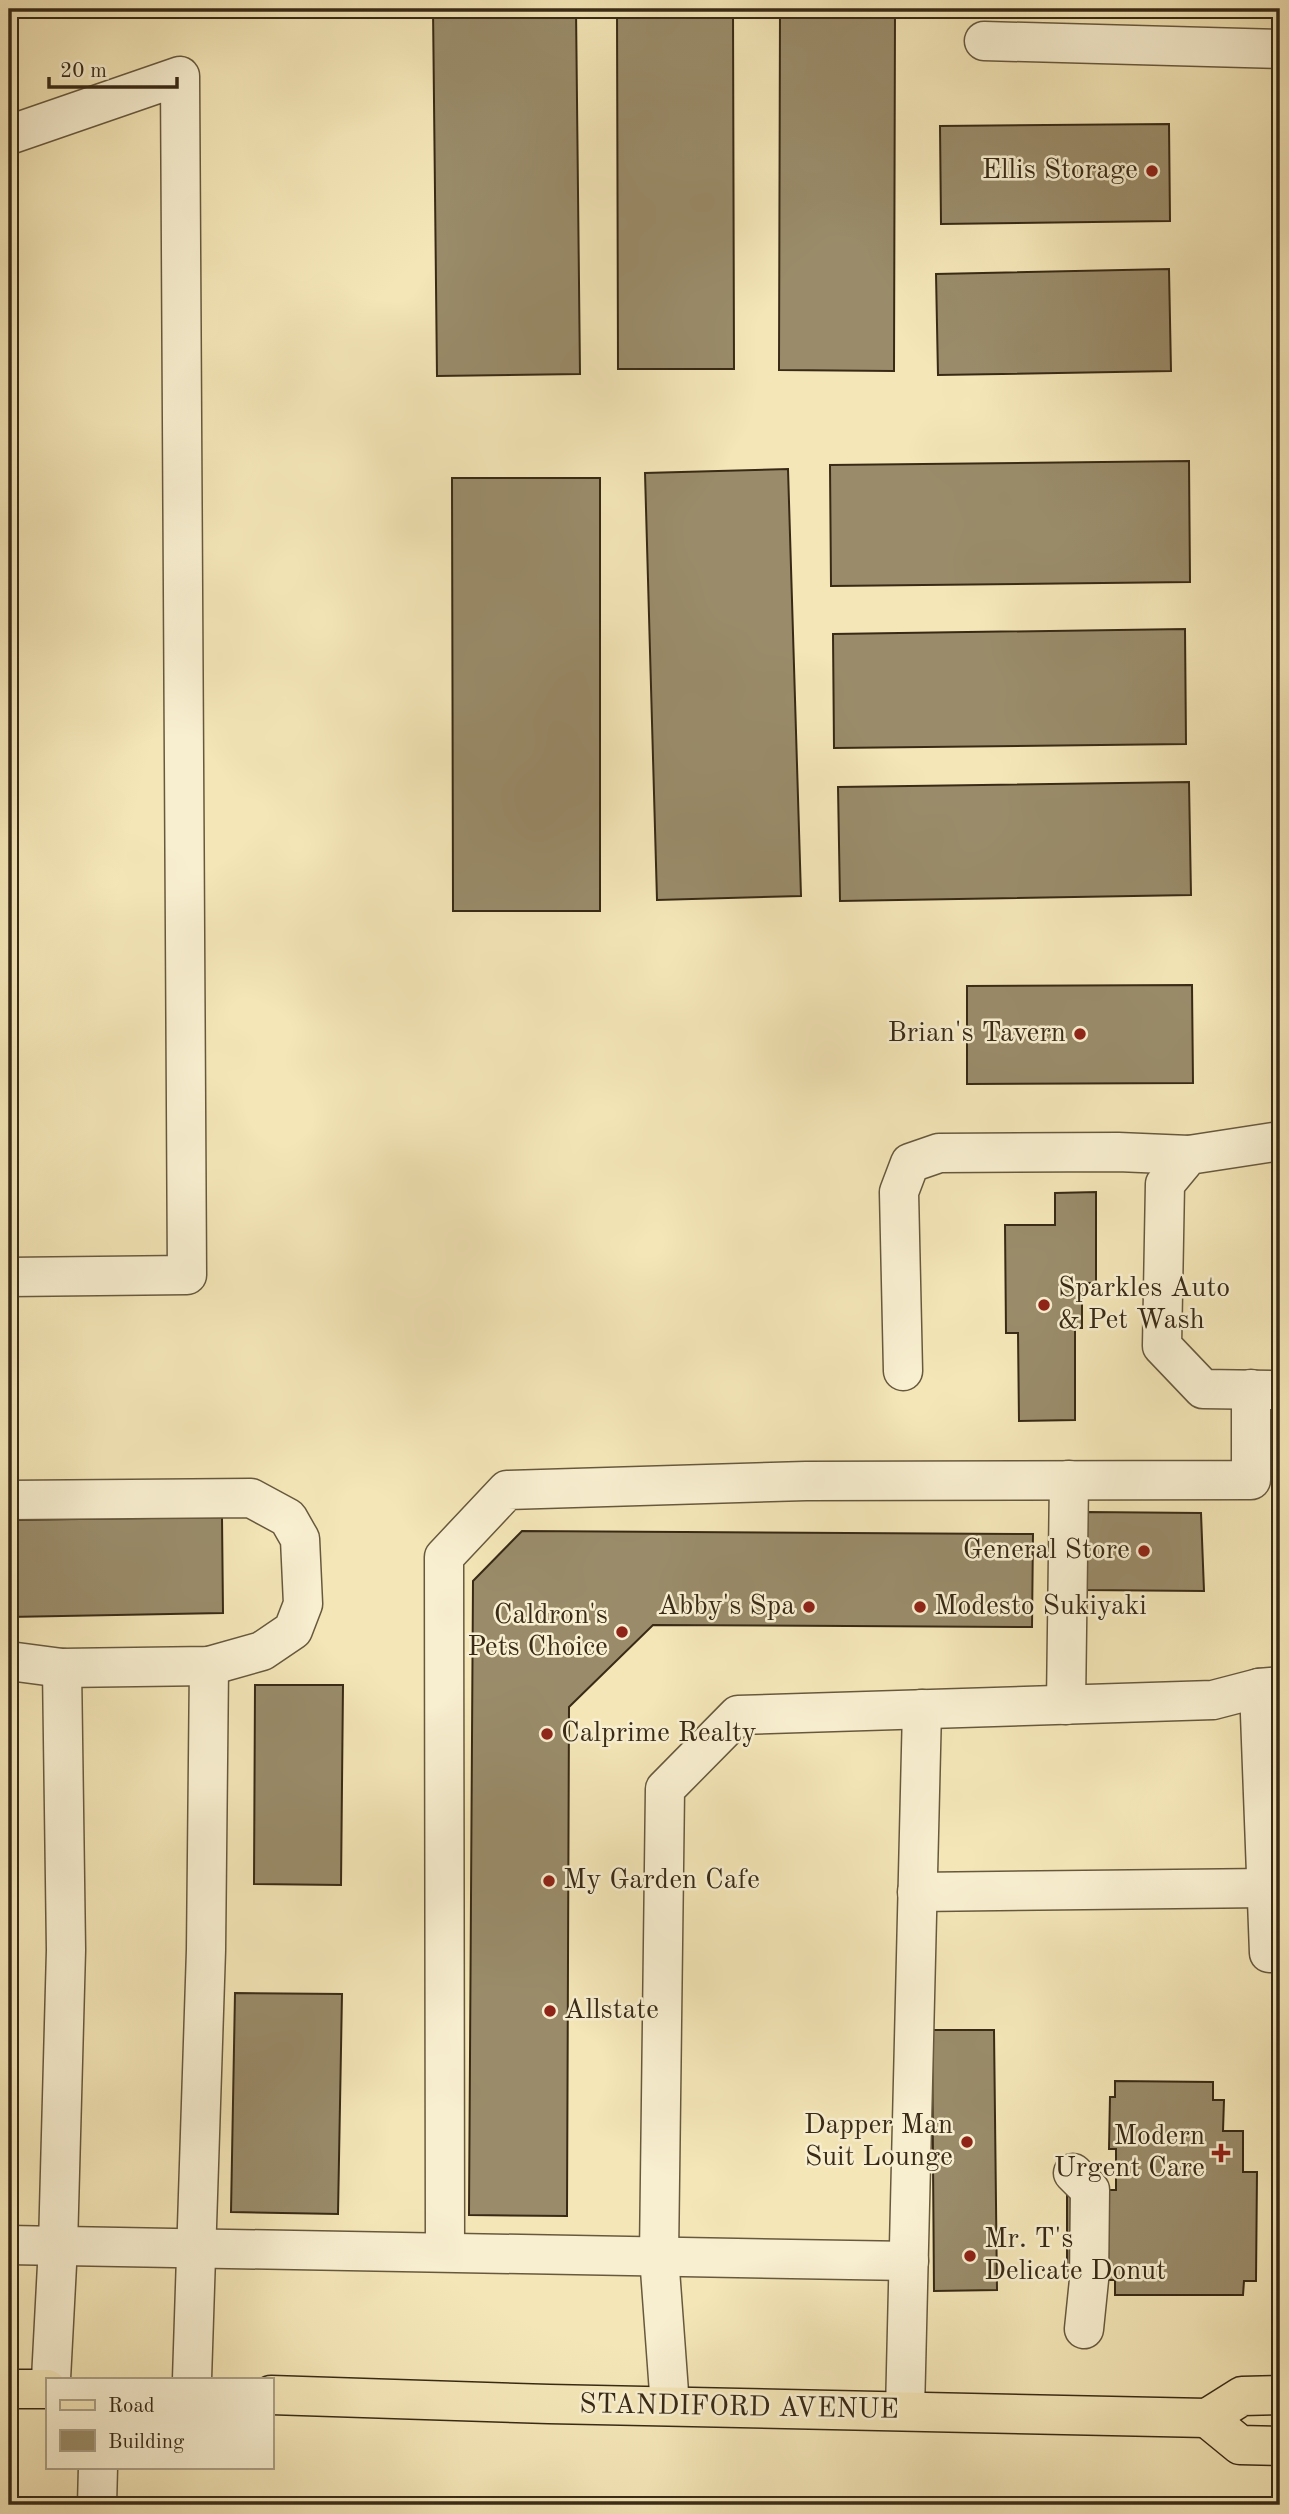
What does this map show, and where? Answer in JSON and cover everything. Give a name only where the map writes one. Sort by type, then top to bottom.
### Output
[{"type":"main road","points":[[9,2389],[46,2389]]},
{"type":"main road","points":[[1280,2395],[1242,2396],[1207,2418],[1240,2445],[1280,2446]]},
{"type":"main road","name":"STANDIFORD AVENUE","points":[[273,2396],[1207,2418]]},
{"type":"street","points":[[984,41],[1280,49]]},
{"type":"street","points":[[9,135],[180,76],[187,1275],[9,1278]]},
{"type":"street","points":[[903,1371],[899,1192],[910,1163],[939,1153],[1118,1152],[1189,1155],[1280,1141]]},
{"type":"street","points":[[445,2252],[444,1557],[508,1490],[806,1481],[1251,1480],[1266,1390],[1203,1389],[1162,1346],[1165,1184],[1189,1155]]},
{"type":"street","points":[[1066,1705],[1069,1480]]},
{"type":"street","points":[[9,1500],[251,1498],[288,1517],[300,1539],[303,1604],[293,1630],[262,1651],[209,1665],[62,1668],[9,1661]]},
{"type":"street","points":[[192,2378],[206,1950],[209,1665]]},
{"type":"street","points":[[51,2378],[58,2246],[66,1950],[62,1668]]},
{"type":"street","points":[[670,2406],[659,2256],[665,1790],[738,1715],[1213,1700],[1270,1687],[1267,1888],[1269,1953],[1280,1953]]},
{"type":"street","points":[[905,2411],[922,1709]]},
{"type":"street","points":[[917,1892],[1267,1888]]},
{"type":"street","points":[[1073,2173],[1090,2190],[1090,2280],[1084,2329]]},
{"type":"street","points":[[9,2245],[909,2261]]},
{"type":"street","points":[[97,2505],[98,2468]]},
{"type":"path","points":[[9,16],[20,9]]},
{"type":"building","points":[[433,9],[576,9],[580,374],[437,376]]},
{"type":"building","points":[[617,9],[733,9],[734,369],[618,369]]},
{"type":"building","points":[[780,9],[895,9],[894,371],[779,370]]},
{"type":"building","points":[[1169,124],[1170,221],[941,224],[940,126]]},
{"type":"building","points":[[1169,269],[1171,371],[938,375],[936,274]]},
{"type":"building","points":[[1189,461],[1190,582],[831,586],[830,465]]},
{"type":"building","points":[[788,469],[801,896],[657,900],[645,473]]},
{"type":"building","points":[[452,478],[600,478],[600,911],[453,911]]},
{"type":"building","points":[[1185,629],[1186,744],[834,748],[833,634]]},
{"type":"building","points":[[1189,782],[1191,895],[840,901],[838,787]]},
{"type":"building","name":"Brian's Tavern","points":[[1192,985],[1193,1083],[967,1084],[967,986]]},
{"type":"building","name":"Sparkles Auto & Pet Wash","points":[[1096,1192],[1096,1283],[1082,1283],[1082,1328],[1075,1328],[1075,1420],[1019,1421],[1018,1333],[1006,1333],[1005,1225],[1055,1225],[1055,1193]]},
{"type":"building","name":"General Store","points":[[1087,1512],[1201,1513],[1204,1591],[1083,1590]]},
{"type":"building","points":[[222,1517],[223,1613],[9,1617],[9,1520]]},
{"type":"building","points":[[522,1531],[1033,1534],[1032,1627],[653,1625],[569,1707],[567,2216],[469,2215],[473,1581]]},
{"type":"building","points":[[255,1685],[343,1685],[341,1885],[254,1884]]},
{"type":"building","points":[[235,1993],[342,1994],[338,2214],[231,2212]]},
{"type":"building","points":[[932,2030],[994,2030],[997,2290],[934,2291]]},
{"type":"building","points":[[1115,2081],[1213,2082],[1213,2100],[1224,2100],[1223,2131],[1243,2131],[1243,2172],[1257,2172],[1256,2281],[1244,2281],[1243,2295],[1115,2295],[1115,2280],[1067,2280],[1067,2190],[1116,2190],[1116,2149],[1109,2149],[1110,2097],[1115,2097]]},
{"type":"place","name":"Ellis Storage","points":[[1152,171]]},
{"type":"place","name":"Brian's Tavern","points":[[1080,1034]]},
{"type":"place","name":"Sparkles Auto & Pet Wash","points":[[1044,1305]]},
{"type":"place","name":"General Store","points":[[1144,1551]]},
{"type":"place","name":"Abby's Spa","points":[[809,1607]]},
{"type":"place","name":"Modesto Sukiyaki","points":[[920,1607]]},
{"type":"place","name":"Caldron's Pets Choice","points":[[622,1632]]},
{"type":"place","name":"Calprime Realty","points":[[547,1734]]},
{"type":"place","name":"My Garden Cafe","points":[[549,1881]]},
{"type":"place","name":"Allstate","points":[[550,2011]]},
{"type":"place","name":"Dapper Man Suit Lounge","points":[[967,2142]]},
{"type":"place","name":"Modern Urgent Care","points":[[1221,2153]]},
{"type":"place","name":"Mr. T's Delicate Donut","points":[[970,2256]]}]
